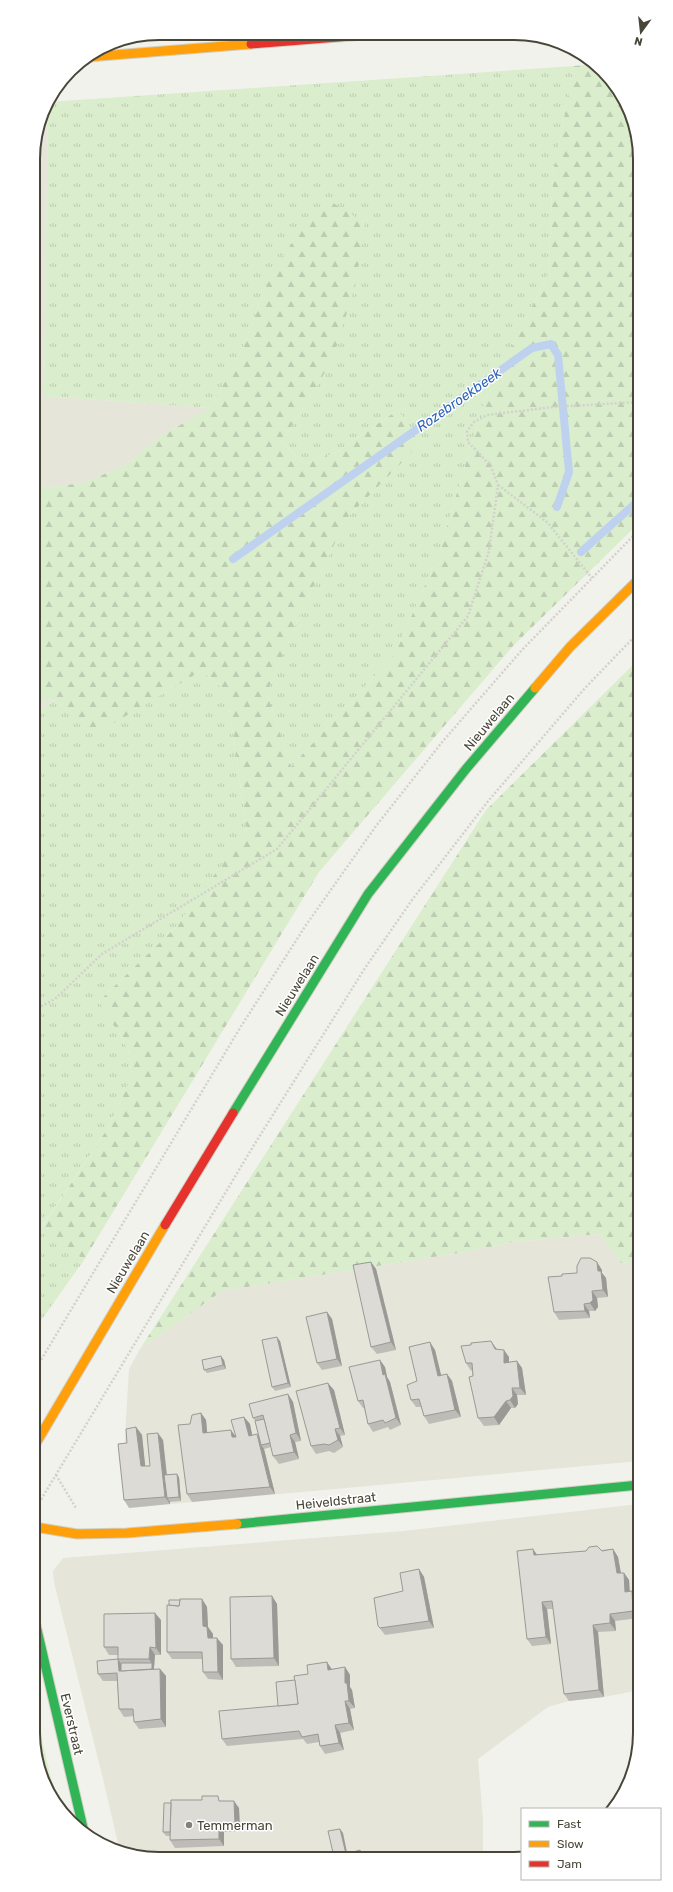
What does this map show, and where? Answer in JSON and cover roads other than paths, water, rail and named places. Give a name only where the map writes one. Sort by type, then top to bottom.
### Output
[{"type":"street","points":[[101,55],[298,40]]},
{"type":"street","name":"Nieuwelaan","points":[[40,1437],[182,1197],[368,894],[466,769],[570,647],[633,585]]},
{"type":"street","name":"Heiveldstraat","points":[[40,1528],[77,1534],[127,1534],[633,1485]]},
{"type":"street","name":"Everstraat","points":[[40,1643],[82,1823]]},
{"type":"waterway","name":"Rozebroekbeek","points":[[233,559],[532,348],[551,344],[558,355],[569,472],[557,507]]},
{"type":"waterway","name":"Rozebroekbeek","points":[[581,552],[633,505]]},
{"type":"place","name":"Temmerman","points":[[189,1825]]}]
